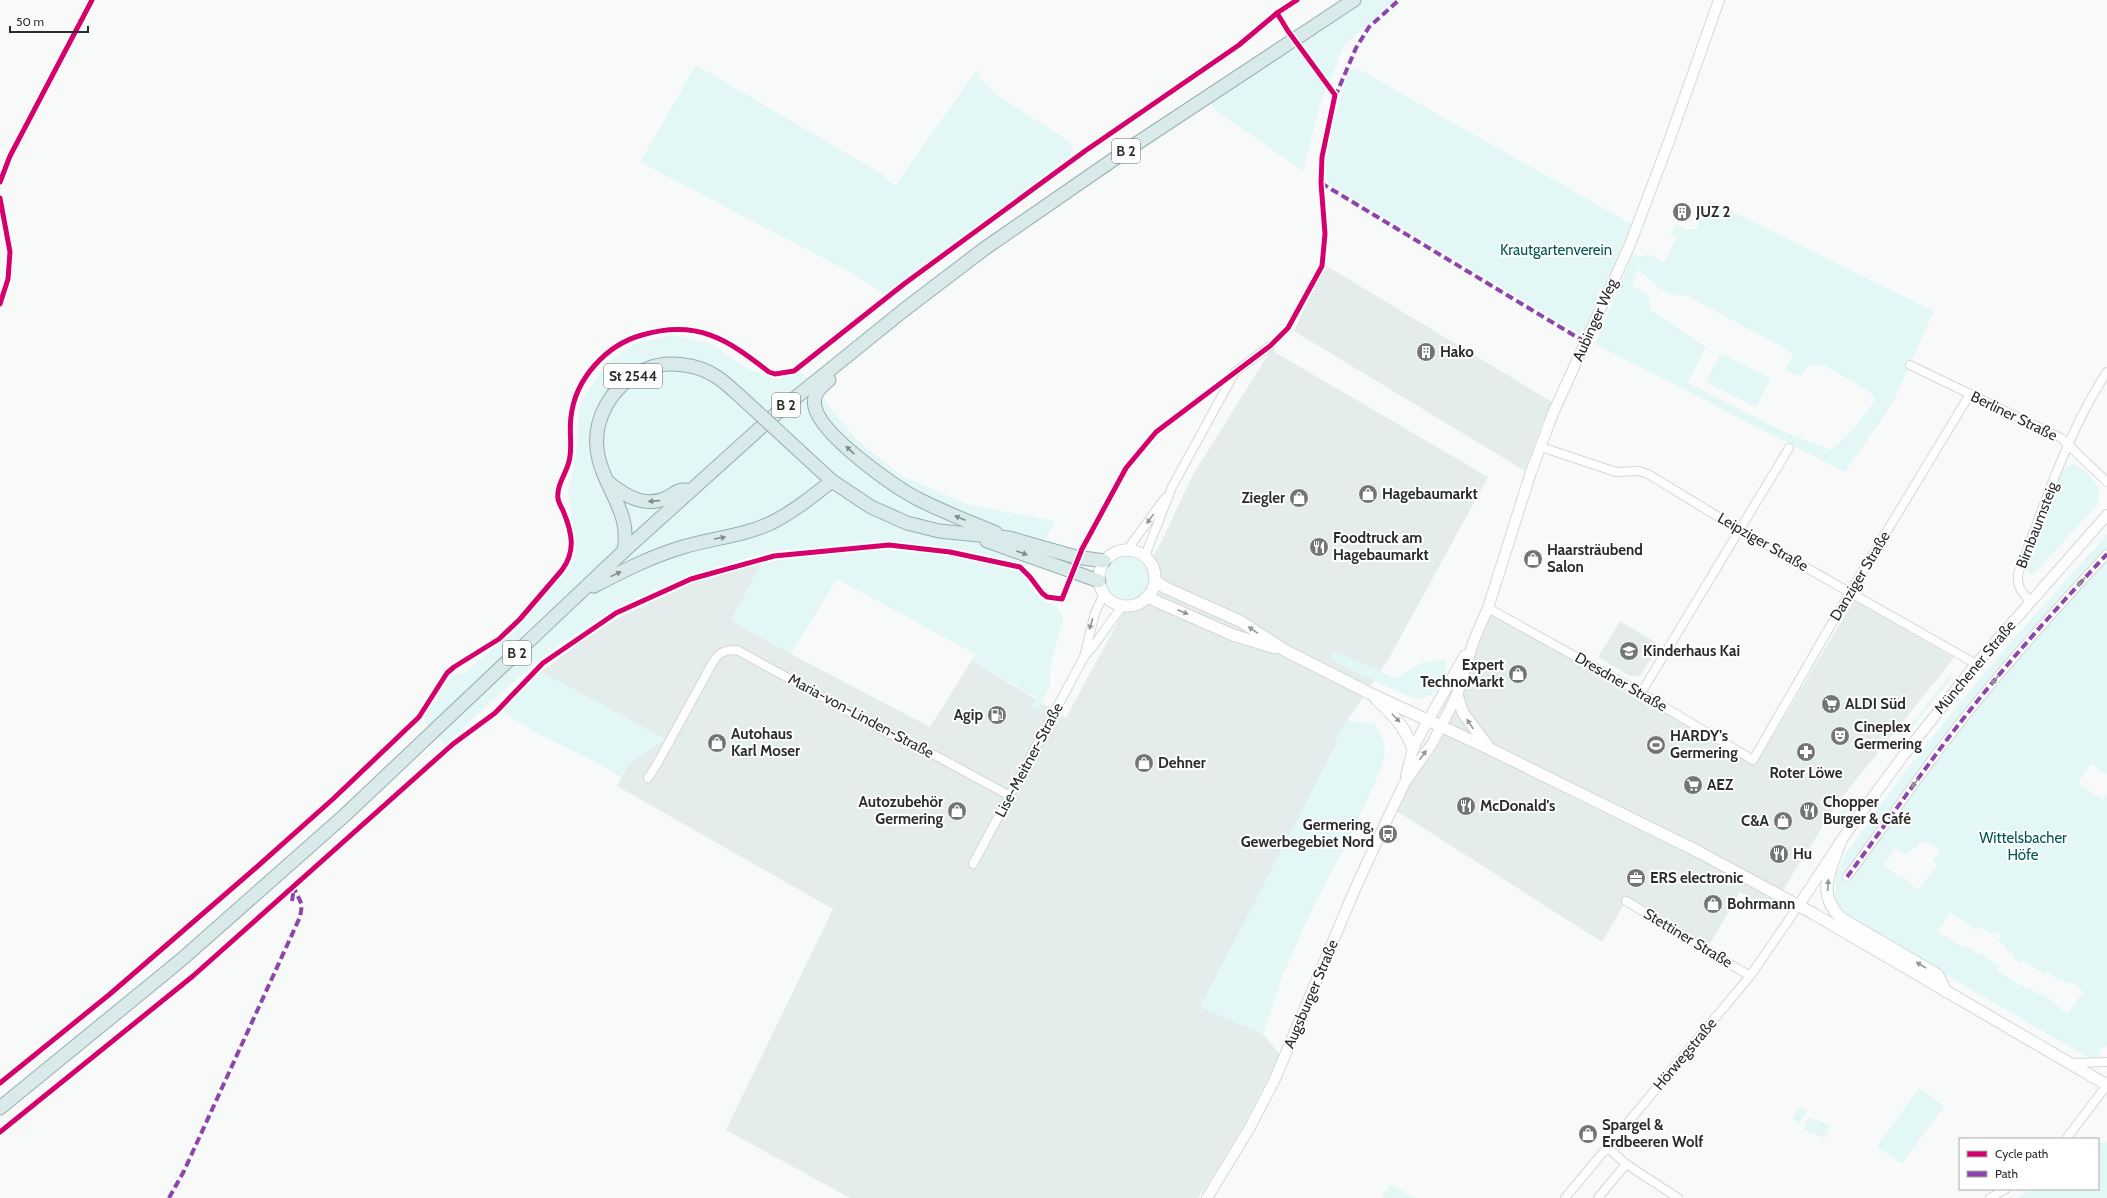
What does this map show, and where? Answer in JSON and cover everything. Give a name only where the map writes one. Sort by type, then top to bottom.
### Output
[{"type":"main road","name":"B 2","points":[[0,1108],[181,960],[310,846],[690,490],[779,411],[835,365],[904,310],[1002,237],[1130,148],[1354,0]]},
{"type":"main road","name":"St 2544","points":[[608,482],[599,459],[597,444],[600,419],[605,405],[614,392],[636,374],[651,367],[665,365],[696,368],[717,376],[832,482],[871,507],[907,523],[939,531],[1009,538],[1076,557],[1104,561]]},
{"type":"main road","points":[[835,365],[832,377],[819,388],[815,397],[817,413],[832,433],[857,456],[894,486],[940,510],[1009,538]]},
{"type":"main road","points":[[608,482],[628,496],[637,500],[649,502],[662,500],[679,490],[690,490]]},
{"type":"main road","points":[[608,482],[626,528],[624,551]]},
{"type":"main road","points":[[581,592],[661,554],[711,539],[744,533],[771,523],[796,509],[832,482]]},
{"type":"main road","name":"St 2544","points":[[972,535],[1099,581]]},
{"type":"main road","points":[[1118,551],[1135,551],[1145,556],[1153,567],[1155,581],[1147,597],[1133,605],[1123,606],[1111,601],[1104,594],[1099,581],[1100,570],[1104,561],[1118,551]]},
{"type":"main road","points":[[1155,581],[1166,588],[1240,621],[1286,651],[1369,693],[1428,719],[1697,851],[1799,905],[2107,1085]]},
{"type":"main road","points":[[1147,597],[1233,635],[1286,651]]},
{"type":"main road","points":[[1369,693],[1399,721],[1406,730],[1413,749]]},
{"type":"main road","points":[[1457,694],[1463,713],[1490,749]]},
{"type":"main road","points":[[1840,843],[1827,881],[1827,896],[1829,905],[1841,918],[1938,975],[1947,992]]},
{"type":"street","name":"Aubinger Weg","points":[[1441,726],[1457,694],[1474,640],[1488,608],[1530,475],[1553,413],[1629,247],[1668,144],[1719,0]]},
{"type":"street","points":[[1145,556],[1172,488],[1234,372],[1270,346]]},
{"type":"street","name":"Berliner Straße","points":[[1910,365],[2061,438],[2107,482]]},
{"type":"street","name":"Birnbaumsteig","points":[[2031,602],[2021,591],[2017,583],[2018,574],[2069,446],[2095,390],[2107,372]]},
{"type":"street","name":"Danziger Straße","points":[[1753,760],[1850,592],[1970,394]]},
{"type":"street","name":"Leipziger Straße","points":[[1541,447],[1616,472],[1644,472],[1740,530],[1976,664]]},
{"type":"street","points":[[1641,692],[1790,448]]},
{"type":"street","points":[[1127,550],[1172,488]]},
{"type":"street","name":"Münchener Straße","points":[[1799,905],[1884,780],[1976,664],[2107,515]]},
{"type":"street","name":"Münchener Straße","points":[[1847,878],[1949,737],[2007,665],[2107,554]]},
{"type":"street","name":"Lise-Meitner-Straße","points":[[973,864],[1084,657],[1095,613],[1104,594]]},
{"type":"street","name":"Lise-Meitner-Straße","points":[[1084,657],[1099,641],[1109,622],[1123,606]]},
{"type":"street","name":"Dresdner Straße","points":[[1488,608],[1641,692],[1753,760]]},
{"type":"street","name":"Aubinger Weg","points":[[1428,719],[1474,640]]},
{"type":"street","name":"Maria-von-Linden-Straße","points":[[648,778],[658,764],[713,662],[718,655],[725,651],[737,650],[888,733],[940,758],[1010,796]]},
{"type":"street","name":"Augsburger Straße","points":[[1404,784],[1413,749],[1428,719]]},
{"type":"street","name":"Augsburger Straße","points":[[1207,1198],[1249,1129],[1275,1079],[1354,889],[1404,784],[1433,742],[1441,726]]},
{"type":"street","name":"Stettiner Straße","points":[[1626,901],[1750,976]]},
{"type":"street","name":"Hörwegstraße","points":[[1565,1198],[1750,976],[1799,905]]},
{"type":"street","points":[[2070,1063],[2107,1062]]},
{"type":"street","points":[[2067,1138],[2107,1085]]},
{"type":"street","points":[[1606,1147],[1626,1164],[1678,1198]]},
{"type":"street","points":[[1598,1198],[1626,1164]]},
{"type":"street","points":[[1990,1198],[2004,1190]]},
{"type":"shaded area","points":[[1325,265],[1552,402],[1543,421],[1525,471],[1294,331]]},
{"type":"shaded area","points":[[1271,350],[1488,477],[1388,660],[1335,739],[1338,741],[1201,1007],[1263,1034],[1280,1055],[1244,1125],[1214,1175],[1198,1198],[850,1198],[726,1130],[833,909],[617,786],[629,763],[665,739],[541,672],[585,639],[618,618],[692,583],[762,563],[731,620],[791,654],[930,727],[972,660],[1066,718],[1162,540],[1193,475]]},
{"type":"shaded area","points":[[1855,599],[1954,658],[1839,801],[1792,875],[1772,912],[1740,892],[1707,949],[1626,901],[1602,942],[1392,808],[1446,703],[1490,610],[1756,764]]},
{"type":"shaded area","name":"Kinderhaus Kai","points":[[1620,621],[1660,645],[1642,673],[1638,676],[1630,676],[1598,657]]},
{"type":"green space","points":[[1362,0],[1396,0],[1345,44],[1320,105],[1303,171],[1215,110],[1210,102]]},
{"type":"green space","points":[[696,65],[882,174],[895,186],[977,69],[981,80],[997,95],[1069,141],[1073,150],[1071,156],[885,294],[848,271],[640,162]]},
{"type":"green space","name":"Krautgartenverein","points":[[1357,68],[1633,225],[1583,336],[1330,185],[1326,178],[1325,162],[1330,136],[1349,71]]},
{"type":"green space","points":[[1709,200],[1934,311],[1892,404],[1845,472],[1595,344],[1633,254],[1645,257],[1646,253],[1664,262],[1677,237],[1670,234],[1677,224],[1686,230],[1696,229]],"holes":[[[1638,270],[1666,292],[1679,296],[1686,295],[1793,353],[1785,371],[1801,376],[1808,365],[1824,365],[1870,392],[1875,400],[1852,431],[1831,450],[1782,431],[1688,383],[1706,347],[1651,310],[1649,296],[1632,285]]]},
{"type":"green space","points":[[672,335],[711,343],[746,368],[775,379],[802,372],[856,439],[902,476],[970,505],[1056,521],[1028,566],[952,548],[889,541],[774,551],[689,575],[614,609],[551,650],[495,698],[445,745],[423,719],[451,676],[465,672],[510,634],[572,566],[576,548],[568,490],[576,459],[579,404],[606,364],[634,344]]},
{"type":"green space","points":[[1721,353],[1771,378],[1756,407],[1706,382]]},
{"type":"green space","points":[[2072,464],[2084,470],[2099,490],[2096,506],[2033,575],[2025,569],[2062,471]]},
{"type":"green space","name":"Wittelsbacher Höfe","points":[[2107,534],[2107,775],[2091,764],[2078,783],[2103,800],[2107,794],[2107,1045],[2100,1050],[2098,1060],[2086,1056],[1844,916],[1835,903],[1836,875],[1845,855],[1901,777],[2004,650]],"holes":[[[1926,841],[1940,850],[1932,862],[1937,865],[1918,890],[1902,876],[1900,877],[1883,865],[1896,848],[1906,855],[1913,847],[1916,849],[1920,842],[1924,844]],[[1950,913],[1977,930],[1980,926],[1992,934],[1994,931],[2001,936],[1998,941],[2006,946],[2004,948],[2015,956],[2013,958],[2021,963],[2024,960],[2045,975],[2048,972],[2060,981],[2061,980],[2068,984],[2070,981],[2085,993],[2081,997],[2080,996],[2067,1014],[2042,993],[2040,995],[2029,987],[2027,989],[2020,984],[2019,985],[1997,970],[1999,967],[1982,953],[1980,955],[1966,945],[1964,948],[1937,931]]]},
{"type":"green space","points":[[883,550],[958,557],[1012,570],[1021,575],[1029,583],[1042,600],[1058,609],[1063,619],[1050,668],[1050,687],[1038,710],[1030,708],[1036,698],[972,660],[975,654],[837,579],[791,654],[731,620],[762,563],[824,553]]},
{"type":"green space","points":[[1123,557],[1131,557],[1139,560],[1145,566],[1148,578],[1145,590],[1139,596],[1131,599],[1123,599],[1115,596],[1109,590],[1106,582],[1106,574],[1109,566],[1115,560]]},
{"type":"green space","points":[[1333,651],[1396,678],[1422,663],[1446,659],[1444,677],[1435,693],[1419,699],[1408,696],[1331,660]]},
{"type":"green space","points":[[541,672],[666,739],[629,763],[622,778],[598,763],[533,731],[506,714],[503,709]]},
{"type":"green space","points":[[1952,673],[1950,680],[1898,746],[1895,744]]},
{"type":"green space","points":[[1347,721],[1375,724],[1384,741],[1385,751],[1381,769],[1348,841],[1312,909],[1282,977],[1263,1034],[1200,1007],[1338,741],[1335,739]]},
{"type":"green space","points":[[1852,799],[1855,801],[1849,811],[1840,816],[1838,814]]},
{"type":"green space","points":[[1919,1088],[1944,1106],[1902,1164],[1877,1147]]},
{"type":"green space","points":[[1801,1106],[1807,1111],[1799,1123],[1792,1118]]},
{"type":"green space","points":[[1808,1117],[1830,1125],[1825,1138],[1803,1130]]},
{"type":"green space","points":[[2107,1142],[2107,1198],[2017,1198],[2029,1190],[2099,1190],[2099,1143]]},
{"type":"green space","points":[[1390,1184],[1416,1198],[1382,1198]]},
{"type":"marked path","points":[[1335,97],[1356,48],[1369,27],[1399,0]]},
{"type":"marked path","points":[[1321,183],[1585,342]]},
{"type":"marked path","points":[[1847,877],[1968,713],[2066,598],[2107,554]]},
{"type":"marked path","points":[[292,901],[294,888]]},
{"type":"marked path","points":[[169,1198],[184,1171],[300,917],[302,905],[294,888]]},
{"type":"cycle path","points":[[0,182],[10,156],[92,0]]},
{"type":"cycle path","points":[[0,1083],[110,994],[333,799],[419,717],[447,673],[499,639],[520,619],[562,570],[571,549],[571,535],[564,513],[558,501],[558,493],[571,451],[570,422],[574,403],[579,390],[594,366],[605,355],[616,347],[642,335],[679,329],[710,335],[725,342],[754,360],[769,372],[775,374],[794,371],[904,284],[1085,151],[1239,45],[1277,13],[1297,0]]},
{"type":"cycle path","points":[[0,1132],[193,976],[453,744],[495,713],[543,663],[616,613],[691,579],[774,556],[889,545],[950,552],[1020,567],[1047,597],[1062,599],[1082,549],[1126,468],[1156,432],[1270,346],[1288,328],[1322,266],[1325,234],[1321,183],[1322,157],[1335,95],[1288,31],[1277,13]]},
{"type":"cycle path","points":[[0,198],[10,252],[8,279],[0,304]]},
{"type":"place","name":"JUZ 2","points":[[1682,212]]},
{"type":"place","name":"Hako","points":[[1426,352]]},
{"type":"place","name":"Hagebaumarkt","points":[[1368,494]]},
{"type":"place","name":"Ziegler","points":[[1299,498]]},
{"type":"place","name":"Foodtruck am Hagebaumarkt","points":[[1319,547]]},
{"type":"place","name":"Haarsträubend Salon","points":[[1533,559]]},
{"type":"place","name":"Kinderhaus Kai","points":[[1629,651]]},
{"type":"place","name":"Expert TechnoMarkt","points":[[1518,674]]},
{"type":"place","name":"ALDI Süd","points":[[1831,704]]},
{"type":"place","name":"Agip","points":[[997,715]]},
{"type":"place","name":"Cineplex Germering","points":[[1840,736]]},
{"type":"place","name":"Autohaus Karl Moser","points":[[717,743]]},
{"type":"place","name":"HARDY's Germering","points":[[1656,745]]},
{"type":"place","name":"Roter Löwe","points":[[1806,752]]},
{"type":"place","name":"Dehner","points":[[1144,763]]},
{"type":"place","name":"AEZ","points":[[1693,785]]},
{"type":"place","name":"McDonald's","points":[[1466,806]]},
{"type":"place","name":"Autozubehör Germering","points":[[957,811]]},
{"type":"place","name":"Chopper Burger & Café","points":[[1809,811]]},
{"type":"place","name":"C&A","points":[[1783,821]]},
{"type":"place","name":"Germering, Gewerbegebiet Nord","points":[[1388,834]]},
{"type":"place","name":"Hu","points":[[1779,854]]},
{"type":"place","name":"ERS electronic","points":[[1636,878]]},
{"type":"place","name":"Bohrmann","points":[[1713,904]]},
{"type":"place","name":"Spargel & Erdbeeren Wolf","points":[[1588,1134]]}]
